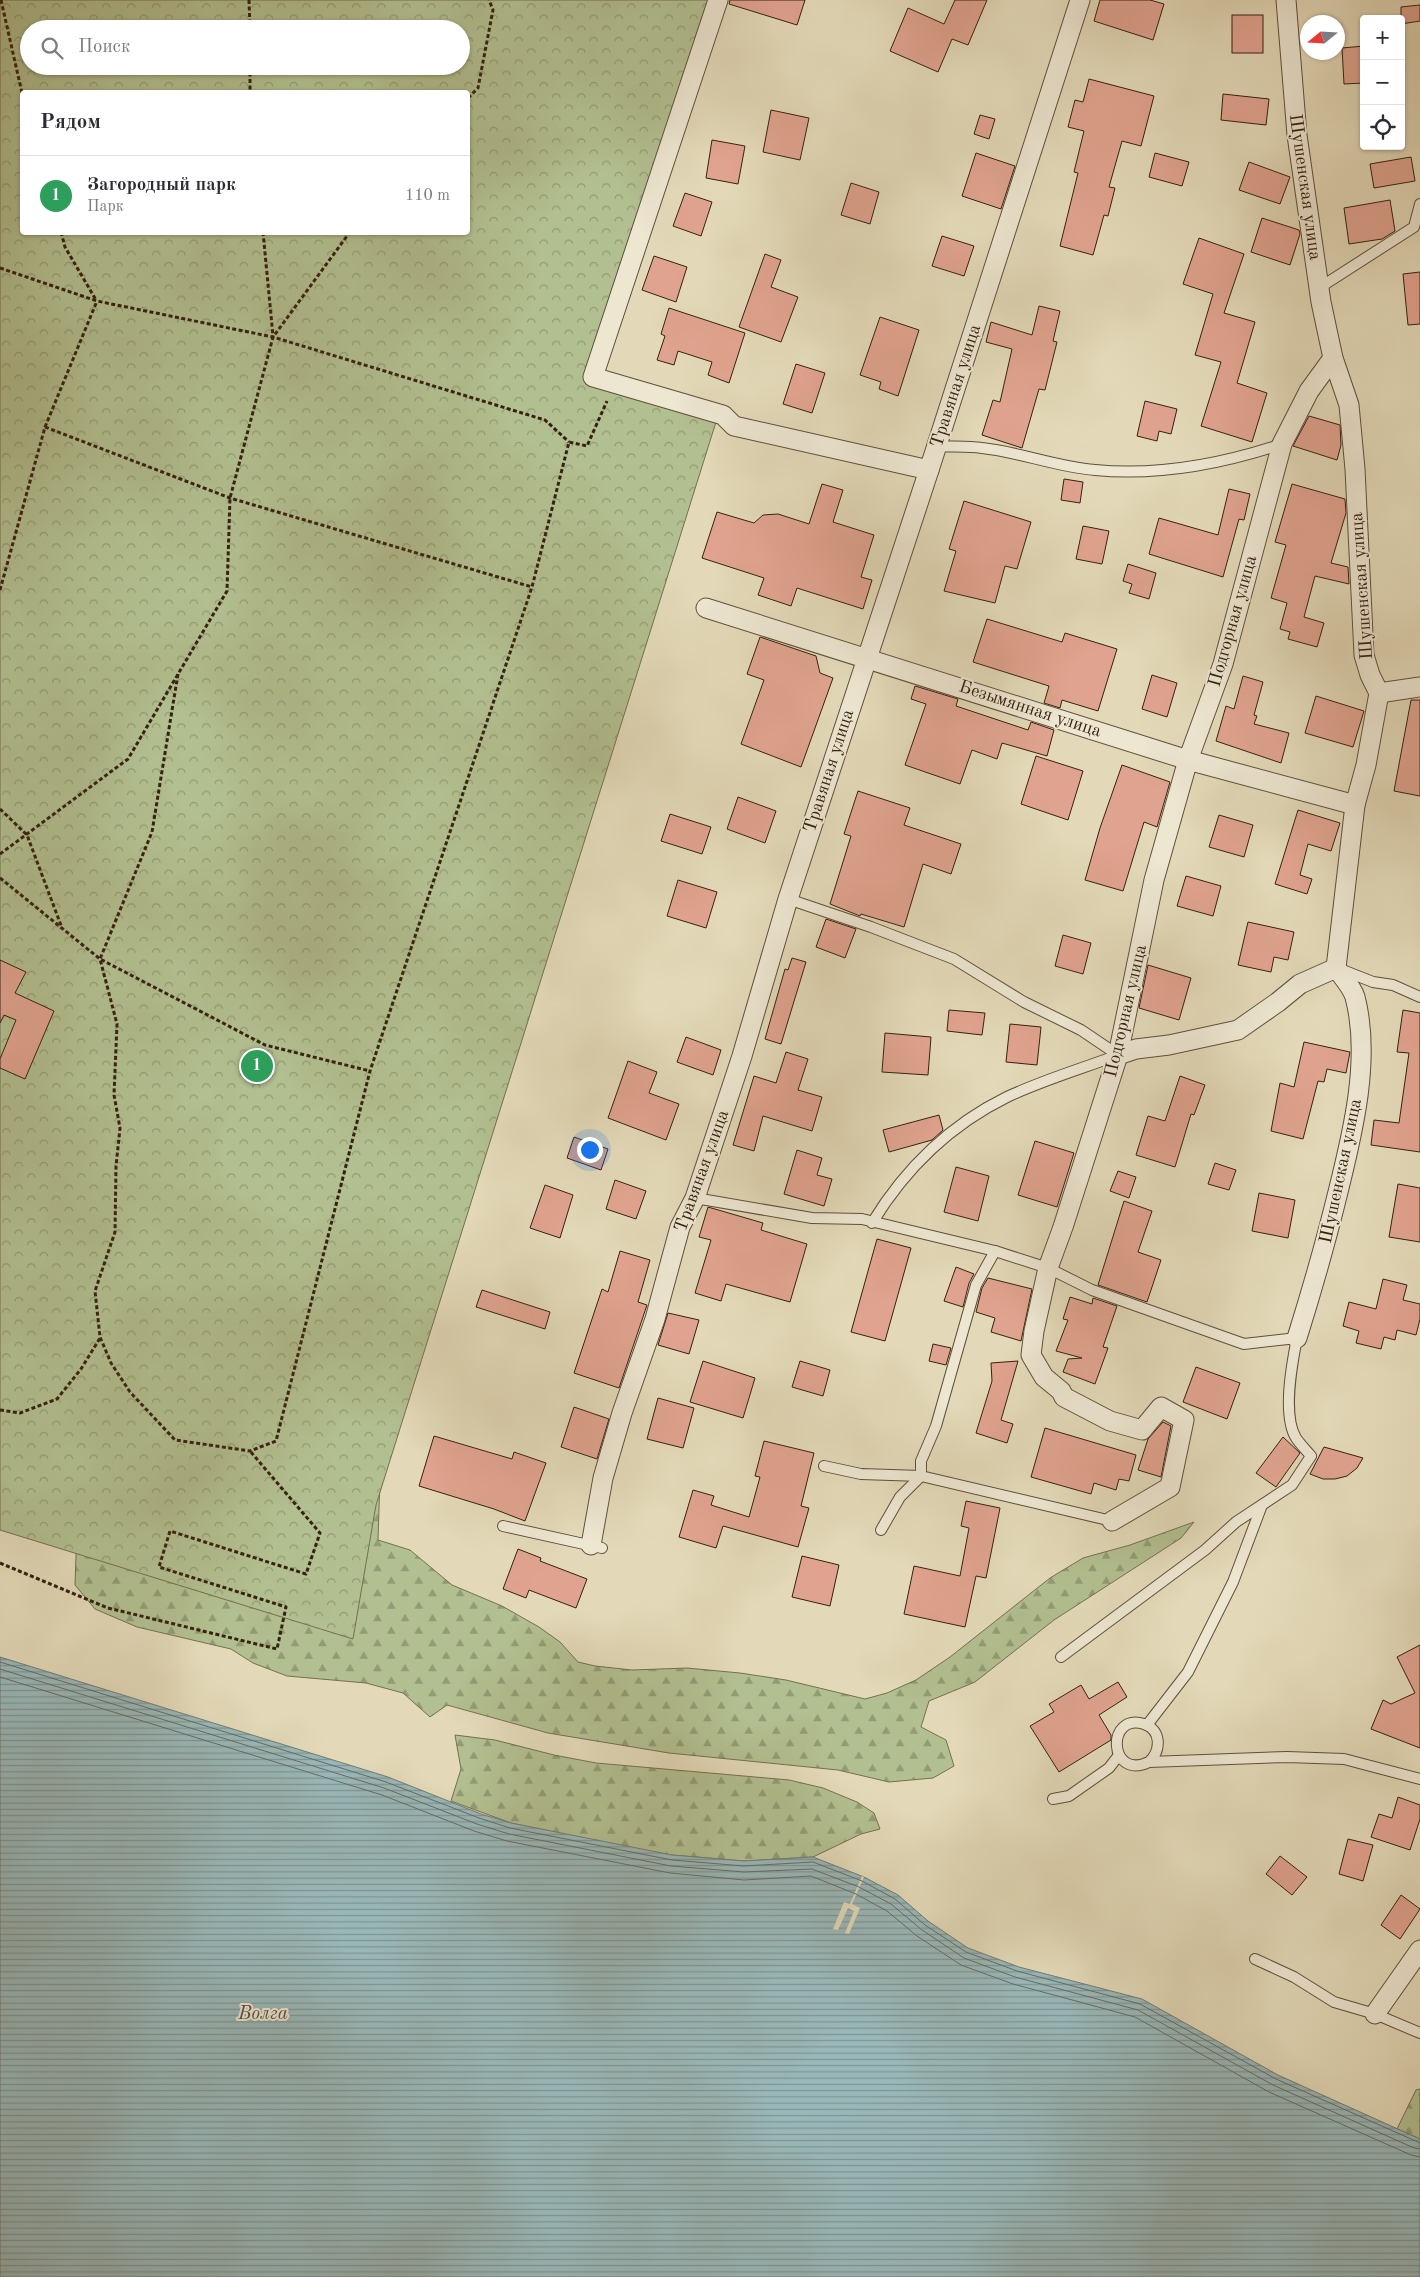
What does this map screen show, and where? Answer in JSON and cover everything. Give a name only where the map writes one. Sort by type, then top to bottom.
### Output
[{"type":"street","points":[[718,0],[594,377],[723,415],[734,426],[929,470]]},
{"type":"street","name":"Травяная улица","points":[[597,1546],[603,1478],[622,1413],[655,1320],[680,1227],[695,1198],[742,1056],[788,899],[866,657],[937,446],[1080,0]]},
{"type":"street","name":"Шушенская улица","points":[[1286,0],[1297,135],[1319,288],[1333,358],[1349,405],[1355,469],[1364,655],[1370,675],[1379,693]]},
{"type":"street","name":"Подгорная улица","points":[[1112,1521],[1170,1487],[1184,1420],[1161,1407],[1142,1430],[1110,1421],[1064,1397],[1044,1377],[1031,1355],[1048,1268],[1118,1055],[1154,880],[1188,760],[1223,664],[1282,444],[1309,391],[1333,358]]},
{"type":"street","name":"Безымянная улица","points":[[706,608],[1188,760],[1355,805]]},
{"type":"street","points":[[1118,1055],[1136,1049],[1169,1045],[1238,1030],[1300,984],[1336,968],[1355,805],[1366,765],[1379,693],[1420,687]]},
{"type":"street","name":"Шушенская улица","points":[[1297,1338],[1323,1251],[1342,1176],[1351,1139],[1358,1095],[1361,1046],[1354,995],[1336,968]]},
{"type":"street","points":[[1375,2014],[1420,1950]]},
{"type":"lane","points":[[1319,288],[1414,227],[1420,204]]},
{"type":"lane","points":[[937,446],[982,448],[1093,470],[1151,472],[1222,461],[1254,454],[1282,444]]},
{"type":"lane","points":[[788,899],[872,927],[954,959],[1024,1002],[1081,1030],[1118,1055]]},
{"type":"lane","points":[[1336,968],[1373,982],[1393,985],[1420,997]]},
{"type":"lane","points":[[872,1223],[891,1192],[921,1158],[939,1142],[977,1115],[1007,1098],[1032,1087],[1118,1055]]},
{"type":"lane","points":[[695,1198],[812,1218],[862,1219],[872,1223],[995,1251],[1048,1268],[1092,1290],[1244,1344],[1297,1338],[1292,1368],[1290,1414],[1295,1436],[1311,1456],[1292,1485],[1236,1522],[1205,1550],[1061,1657]]},
{"type":"lane","points":[[881,1530],[900,1496],[921,1476],[921,1461],[936,1426],[976,1285],[995,1251]]},
{"type":"lane","points":[[824,1466],[861,1474],[921,1476],[1112,1521]]},
{"type":"lane","points":[[1147,1725],[1188,1672],[1232,1582],[1262,1505]]},
{"type":"lane","points":[[503,1526],[597,1546]]},
{"type":"lane","points":[[1149,1762],[1158,1750],[1157,1736],[1147,1725],[1133,1723],[1121,1730],[1116,1742],[1119,1755],[1123,1760],[1136,1766],[1149,1762],[1287,1757],[1344,1759],[1420,1779]]},
{"type":"lane","points":[[1053,1799],[1070,1796],[1109,1768],[1119,1755]]},
{"type":"lane","points":[[1255,1959],[1294,1977],[1334,2002],[1375,2014],[1420,2033]]},
{"type":"path","points":[[1,0],[21,90]]},
{"type":"path","points":[[249,0],[250,20]]},
{"type":"path","points":[[470,96],[478,88],[493,10],[489,0]]},
{"type":"path","points":[[250,75],[250,90]]},
{"type":"path","points":[[62,235],[65,247],[97,301]]},
{"type":"path","points":[[0,854],[128,759],[226,591],[230,498],[273,337],[263,235]]},
{"type":"path","points":[[273,337],[348,235]]},
{"type":"path","points":[[0,268],[97,301],[273,337],[545,420],[569,442],[587,446],[608,400]]},
{"type":"path","points":[[0,590],[45,427],[97,301]]},
{"type":"path","points":[[45,427],[230,498],[532,587]]},
{"type":"path","points":[[178,674],[152,832],[100,959],[117,1024],[114,1095],[120,1128],[116,1166],[115,1232],[95,1291],[100,1337],[111,1363],[130,1392],[175,1440],[250,1451],[276,1441],[370,1071],[532,587],[569,442]]},
{"type":"path","points":[[0,809],[27,834],[62,929]]},
{"type":"path","points":[[0,878],[100,959],[265,1044],[370,1071]]},
{"type":"path","points":[[0,1410],[20,1413],[57,1399],[81,1368],[100,1337]]},
{"type":"path","points":[[0,1563],[108,1608],[277,1649],[286,1607],[158,1567],[170,1531],[306,1574],[320,1533],[250,1451]]},
{"type":"green space","points":[[0,0],[709,0],[585,383],[716,422],[376,1505],[353,1639],[0,1530]]},
{"type":"green space","points":[[79,1468],[380,1478],[378,1540],[410,1550],[452,1585],[502,1606],[539,1627],[560,1642],[578,1662],[632,1670],[687,1668],[740,1673],[786,1680],[865,1699],[887,1693],[916,1680],[950,1657],[1050,1578],[1083,1558],[1130,1545],[1194,1522],[1181,1538],[1054,1620],[975,1682],[929,1701],[921,1727],[946,1740],[954,1766],[933,1778],[889,1782],[838,1770],[669,1753],[548,1733],[447,1705],[430,1717],[403,1693],[366,1683],[287,1676],[253,1663],[231,1649],[137,1627],[95,1609],[75,1585]]},
{"type":"green space","points":[[455,1735],[495,1740],[554,1755],[596,1763],[789,1780],[823,1788],[857,1802],[874,1813],[880,1829],[861,1834],[813,1857],[744,1861],[672,1855],[623,1847],[511,1823],[451,1801],[461,1769]]},
{"type":"green space","points":[[1420,2089],[1420,2139],[1397,2129],[1416,2090]]},
{"type":"water","name":"Волга","points":[[0,1657],[388,1777],[481,1814],[511,1823],[672,1855],[744,1861],[813,1857],[864,1877],[898,1895],[928,1921],[968,1948],[1019,1967],[1142,1999],[1278,2075],[1420,2139],[1420,2277],[0,2277]]},
{"type":"pier","points":[[862,1876],[864,1877],[852,1904],[860,1908],[849,1934],[845,1933],[854,1911],[848,1908],[838,1930],[833,1929],[844,1902],[850,1904]]},
{"type":"building","points":[[730,0],[805,0],[797,25],[729,4]]},
{"type":"building","points":[[955,0],[987,0],[968,45],[952,39],[938,72],[890,51],[908,8],[944,24]]},
{"type":"building","points":[[1100,0],[1150,0],[1164,4],[1153,40],[1094,21]]},
{"type":"building","points":[[1420,5],[1420,21],[1405,23],[1405,15],[1401,15],[1401,7]]},
{"type":"building","points":[[1232,15],[1263,15],[1263,53],[1232,53]]},
{"type":"building","points":[[1360,46],[1360,83],[1344,84],[1343,60],[1345,60],[1345,48]]},
{"type":"building","points":[[1089,79],[1154,96],[1141,146],[1122,141],[1109,187],[1115,188],[1108,216],[1104,215],[1093,255],[1060,246],[1078,173],[1074,172],[1084,131],[1068,127],[1075,100],[1083,102]]},
{"type":"building","points":[[1223,94],[1269,99],[1266,125],[1221,120]]},
{"type":"building","points":[[771,110],[809,118],[800,160],[763,152]]},
{"type":"building","points":[[980,115],[995,119],[989,139],[974,134]]},
{"type":"building","points":[[712,140],[745,146],[738,184],[706,178]]},
{"type":"building","points":[[976,153],[1015,166],[1001,209],[962,196]]},
{"type":"building","points":[[1155,153],[1189,162],[1182,186],[1149,177]]},
{"type":"building","points":[[1411,157],[1415,181],[1374,188],[1370,164]]},
{"type":"building","points":[[1249,162],[1290,177],[1280,204],[1239,190]]},
{"type":"building","points":[[851,183],[879,192],[870,224],[841,215]]},
{"type":"building","points":[[685,193],[712,202],[701,236],[673,226]]},
{"type":"building","points":[[1390,200],[1395,231],[1382,239],[1349,244],[1344,208]]},
{"type":"building","points":[[1262,218],[1299,230],[1300,234],[1290,265],[1251,252]]},
{"type":"building","points":[[942,236],[974,246],[964,276],[932,266]]},
{"type":"building","points":[[1199,238],[1244,254],[1224,313],[1255,322],[1237,383],[1267,393],[1252,442],[1201,426],[1221,362],[1195,355],[1213,294],[1183,284]]},
{"type":"building","points":[[765,254],[781,260],[771,287],[798,297],[781,342],[739,327]]},
{"type":"building","points":[[654,256],[687,267],[676,302],[642,290]]},
{"type":"building","points":[[1420,272],[1420,324],[1408,325],[1403,274]]},
{"type":"building","points":[[1039,306],[1060,311],[1053,341],[1057,342],[1045,390],[1039,389],[1022,448],[982,435],[993,400],[1000,402],[1012,349],[986,342],[991,322],[1032,335]]},
{"type":"building","points":[[669,308],[745,333],[729,383],[708,375],[712,362],[678,351],[674,365],[657,360],[665,336],[661,334]]},
{"type":"building","points":[[880,317],[919,330],[898,396],[879,389],[881,382],[860,375]]},
{"type":"building","points":[[796,364],[825,373],[812,413],[783,404]]},
{"type":"building","points":[[1145,401],[1177,409],[1171,434],[1159,431],[1157,441],[1137,436]]},
{"type":"building","points":[[1309,416],[1340,425],[1341,445],[1337,460],[1293,446]]},
{"type":"building","points":[[1064,479],[1083,482],[1080,503],[1061,500]]},
{"type":"building","points":[[822,484],[843,490],[833,522],[874,535],[861,577],[872,580],[863,609],[797,588],[791,606],[758,595],[764,578],[702,558],[717,512],[754,523],[763,515],[778,514],[809,524]]},
{"type":"building","points":[[1292,484],[1345,499],[1346,513],[1331,563],[1348,567],[1349,584],[1315,576],[1304,617],[1324,623],[1317,647],[1288,639],[1290,632],[1280,629],[1287,603],[1271,598],[1286,545],[1275,542]]},
{"type":"building","points":[[1229,489],[1250,494],[1244,520],[1239,519],[1223,577],[1149,554],[1159,518],[1218,535]]},
{"type":"building","points":[[964,501],[1031,522],[1017,569],[1005,566],[995,603],[944,591],[956,551],[949,549]]},
{"type":"building","points":[[1083,526],[1109,531],[1102,564],[1076,559]]},
{"type":"building","points":[[1128,564],[1156,573],[1149,599],[1129,593],[1132,584],[1123,581]]},
{"type":"building","points":[[987,619],[1062,642],[1065,633],[1117,649],[1098,711],[1062,700],[1060,708],[1044,703],[1049,686],[973,662]]},
{"type":"building","points":[[760,637],[816,656],[820,673],[833,678],[801,767],[741,744],[764,680],[747,674]]},
{"type":"building","points":[[1152,675],[1177,683],[1167,717],[1142,709]]},
{"type":"building","points":[[1243,676],[1263,682],[1254,715],[1257,716],[1254,724],[1289,733],[1281,763],[1216,741],[1226,706],[1234,709]]},
{"type":"building","points":[[915,686],[958,699],[956,706],[1028,730],[1031,722],[1054,730],[1047,756],[1002,743],[997,759],[972,750],[960,784],[905,765],[926,704],[911,699]]},
{"type":"building","points":[[1316,696],[1364,711],[1353,747],[1305,733]]},
{"type":"building","points":[[1411,700],[1420,700],[1420,796],[1394,791]]},
{"type":"building","points":[[1036,756],[1083,771],[1068,820],[1021,804]]},
{"type":"building","points":[[1122,765],[1170,782],[1157,827],[1144,822],[1123,891],[1085,880],[1100,828]]},
{"type":"building","points":[[858,791],[910,808],[904,825],[961,844],[951,874],[923,864],[904,927],[861,914],[860,916],[830,904],[851,836],[844,834]]},
{"type":"building","points":[[738,797],[776,811],[765,843],[727,829]]},
{"type":"building","points":[[1298,810],[1340,823],[1331,851],[1308,844],[1300,875],[1312,879],[1307,894],[1275,884]]},
{"type":"building","points":[[670,814],[711,827],[702,854],[661,841]]},
{"type":"building","points":[[1219,815],[1253,825],[1244,857],[1209,847]]},
{"type":"building","points":[[1186,876],[1221,886],[1213,916],[1177,906]]},
{"type":"building","points":[[678,880],[717,892],[706,928],[667,916]]},
{"type":"building","points":[[826,919],[856,929],[845,958],[816,947]]},
{"type":"building","points":[[1248,922],[1294,932],[1288,960],[1274,957],[1271,972],[1238,965]]},
{"type":"building","points":[[1063,935],[1091,943],[1083,974],[1055,966]]},
{"type":"building","points":[[792,958],[806,962],[781,1044],[765,1039],[785,969],[788,970]]},
{"type":"building","points":[[0,960],[26,972],[15,993],[54,1011],[25,1079],[0,1068],[0,1059],[16,1020],[4,1015],[0,1023]]},
{"type":"building","points":[[1148,965],[1191,978],[1179,1020],[1139,1008]]},
{"type":"building","points":[[949,1010],[985,1013],[982,1035],[947,1031]]},
{"type":"building","points":[[1403,1010],[1420,1013],[1420,1152],[1371,1145],[1374,1120],[1399,1123],[1409,1053],[1397,1052]]},
{"type":"building","points":[[1010,1024],[1041,1027],[1037,1065],[1006,1062]]},
{"type":"building","points":[[885,1033],[931,1037],[928,1075],[882,1072]]},
{"type":"building","points":[[686,1037],[721,1050],[713,1075],[677,1062]]},
{"type":"building","points":[[1304,1042],[1350,1052],[1346,1073],[1327,1069],[1324,1082],[1318,1081],[1303,1139],[1271,1131],[1280,1083],[1294,1087]]},
{"type":"building","points":[[786,1052],[808,1059],[798,1090],[822,1097],[812,1131],[763,1116],[754,1151],[733,1145],[754,1076],[776,1083]]},
{"type":"building","points":[[628,1061],[657,1072],[649,1093],[679,1104],[666,1140],[608,1118]]},
{"type":"building","points":[[1180,1076],[1205,1085],[1194,1115],[1191,1114],[1175,1167],[1136,1155],[1148,1116],[1165,1121]]},
{"type":"building","points":[[939,1115],[943,1130],[932,1140],[889,1152],[883,1130]]},
{"type":"building","points":[[574,1137],[608,1149],[601,1170],[567,1158]]},
{"type":"building","points":[[1035,1141],[1074,1153],[1057,1207],[1018,1195]]},
{"type":"building","points":[[797,1150],[822,1158],[817,1175],[832,1179],[824,1206],[784,1194]]},
{"type":"building","points":[[1215,1163],[1236,1170],[1229,1190],[1208,1184]]},
{"type":"building","points":[[956,1167],[989,1176],[978,1221],[944,1212]]},
{"type":"building","points":[[1118,1171],[1136,1177],[1129,1198],[1110,1191]]},
{"type":"building","points":[[615,1180],[646,1191],[636,1219],[606,1209]]},
{"type":"building","points":[[1398,1184],[1420,1188],[1420,1242],[1389,1237]]},
{"type":"building","points":[[545,1185],[573,1195],[560,1238],[530,1228]]},
{"type":"building","points":[[1259,1193],[1295,1200],[1288,1238],[1252,1231]]},
{"type":"building","points":[[1124,1201],[1152,1211],[1138,1252],[1161,1260],[1147,1302],[1098,1285]]},
{"type":"building","points":[[708,1207],[763,1223],[761,1230],[807,1244],[790,1302],[726,1284],[721,1301],[695,1293],[711,1240],[699,1237]]},
{"type":"building","points":[[877,1239],[911,1248],[885,1341],[851,1332]]},
{"type":"building","points":[[620,1251],[650,1260],[638,1302],[647,1305],[619,1388],[574,1373],[602,1289],[608,1292]]},
{"type":"building","points":[[956,1267],[974,1274],[969,1283],[963,1307],[944,1301]]},
{"type":"building","points":[[988,1278],[1032,1289],[1021,1341],[991,1332],[995,1318],[976,1312],[982,1288]]},
{"type":"building","points":[[1383,1279],[1407,1285],[1403,1300],[1420,1304],[1420,1319],[1416,1335],[1397,1330],[1395,1340],[1384,1337],[1381,1349],[1356,1343],[1359,1331],[1343,1326],[1349,1302],[1376,1309]]},
{"type":"building","points":[[482,1290],[550,1312],[545,1329],[476,1307]]},
{"type":"building","points":[[1070,1297],[1092,1304],[1093,1298],[1117,1306],[1103,1347],[1108,1348],[1095,1384],[1063,1372],[1068,1359],[1082,1358],[1056,1351],[1068,1320],[1063,1319]]},
{"type":"building","points":[[668,1313],[699,1320],[689,1354],[658,1345]]},
{"type":"building","points":[[933,1344],[951,1348],[946,1365],[929,1361]]},
{"type":"building","points":[[703,1361],[755,1378],[743,1418],[690,1402]]},
{"type":"building","points":[[800,1361],[830,1370],[823,1396],[792,1387]]},
{"type":"building","points":[[1018,1361],[1001,1420],[1013,1424],[1007,1443],[976,1433],[992,1381],[991,1363]]},
{"type":"building","points":[[1196,1367],[1240,1383],[1227,1419],[1183,1402]]},
{"type":"building","points":[[658,1398],[694,1408],[683,1448],[647,1439]]},
{"type":"building","points":[[574,1407],[609,1419],[597,1459],[561,1447]]},
{"type":"building","points":[[1163,1422],[1171,1426],[1161,1477],[1138,1470],[1148,1439]]},
{"type":"building","points":[[1045,1428],[1136,1455],[1129,1481],[1119,1479],[1116,1490],[1094,1483],[1091,1494],[1031,1477]]},
{"type":"building","points":[[434,1436],[512,1459],[514,1452],[546,1463],[525,1521],[494,1509],[419,1486]]},
{"type":"building","points":[[1283,1437],[1300,1453],[1276,1487],[1256,1473]]},
{"type":"building","points":[[764,1441],[814,1453],[801,1506],[809,1508],[798,1547],[723,1526],[716,1548],[679,1537],[693,1490],[714,1496],[711,1505],[749,1517],[760,1477],[755,1476]]},
{"type":"building","points":[[1324,1447],[1363,1458],[1357,1468],[1347,1476],[1323,1479],[1310,1474]]},
{"type":"building","points":[[966,1501],[1000,1508],[986,1578],[976,1576],[965,1627],[904,1614],[914,1566],[960,1576],[969,1528],[961,1526]]},
{"type":"building","points":[[518,1549],[541,1558],[540,1561],[587,1579],[576,1608],[529,1590],[526,1598],[503,1589]]},
{"type":"building","points":[[802,1556],[839,1565],[830,1606],[792,1597]]},
{"type":"building","points":[[1420,1645],[1420,1748],[1371,1729],[1383,1700],[1391,1704],[1415,1693],[1397,1657]]},
{"type":"building","points":[[1118,1682],[1127,1697],[1099,1715],[1111,1735],[1111,1740],[1059,1772],[1030,1726],[1054,1712],[1049,1704],[1081,1685],[1089,1699]]},
{"type":"building","points":[[1398,1797],[1420,1805],[1420,1819],[1410,1850],[1371,1837],[1379,1814],[1392,1818]]},
{"type":"building","points":[[1348,1839],[1373,1845],[1363,1881],[1339,1874]]},
{"type":"building","points":[[1280,1856],[1307,1877],[1292,1895],[1266,1874]]},
{"type":"building","points":[[1401,1895],[1420,1909],[1400,1939],[1381,1925]]},
{"type":"place","name":"Загородный парк","points":[[257,1066]]}]
